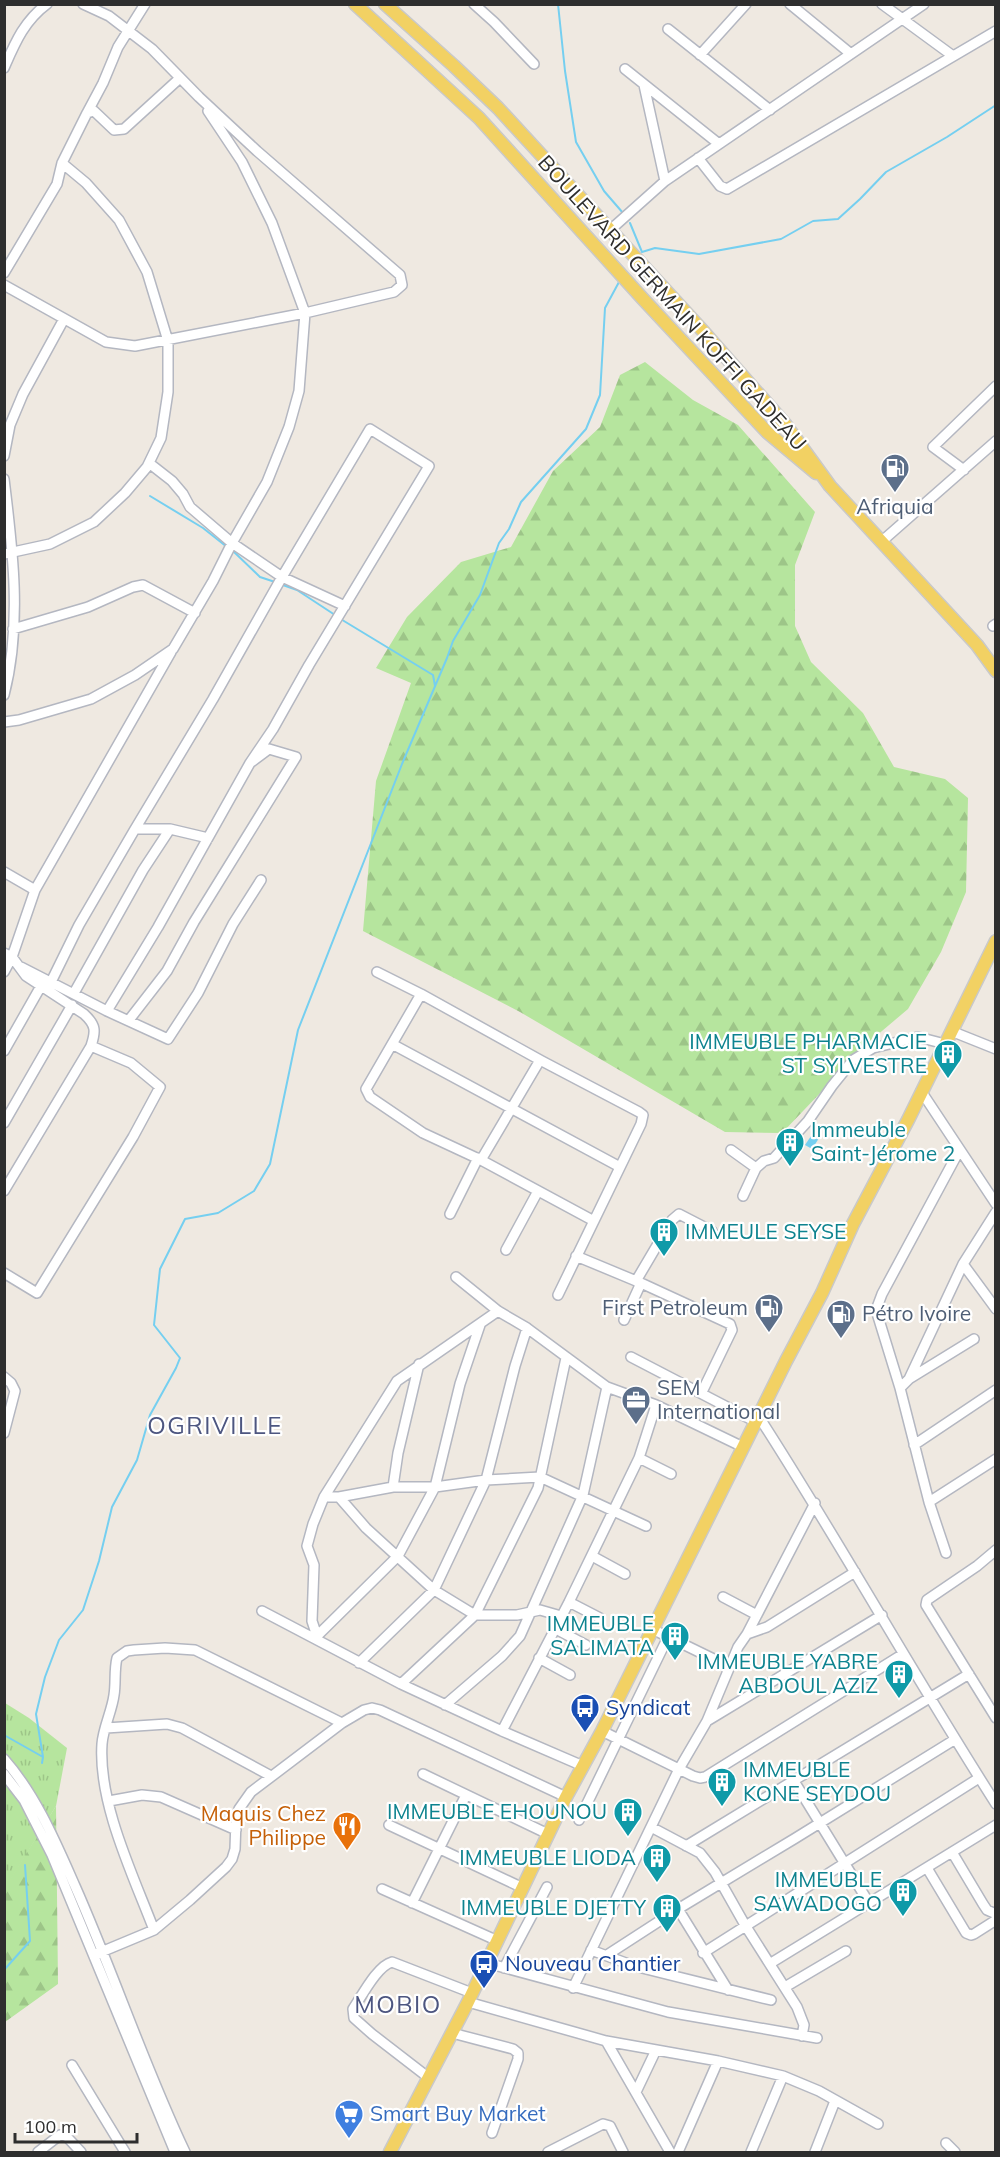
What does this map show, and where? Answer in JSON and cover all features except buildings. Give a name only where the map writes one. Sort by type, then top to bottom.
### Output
[{"type":"main road","name":"BOULEVARD GERMAIN KOFFI GADEAU","points":[[355,4],[479,118],[767,432],[830,486]]},
{"type":"main road","name":"BOULEVARD GERMAIN KOFFI GADEAU","points":[[385,4],[498,108],[785,424],[830,486]]},
{"type":"main road","points":[[830,486],[977,645],[996,671]]},
{"type":"main road","points":[[390,2152],[452,2033],[566,1797],[602,1731],[996,941]]},
{"type":"street","points":[[4,68],[21,31],[36,12],[47,4]]},
{"type":"street","points":[[4,285],[106,342],[135,346],[305,313],[394,292],[402,285],[400,274],[257,151],[199,98],[152,49],[109,16],[83,4]]},
{"type":"street","points":[[4,273],[57,184],[62,163],[103,83],[118,47],[145,4]]},
{"type":"street","points":[[474,4],[534,64]]},
{"type":"street","points":[[700,55],[746,4]]},
{"type":"street","points":[[790,4],[851,54]]},
{"type":"street","points":[[882,4],[953,56]]},
{"type":"street","points":[[609,231],[664,181],[924,4]]},
{"type":"street","points":[[668,29],[770,110]]},
{"type":"street","points":[[698,158],[720,186],[727,189],[996,31]]},
{"type":"street","points":[[625,69],[719,144]]},
{"type":"street","points":[[87,113],[94,111],[114,130],[124,129],[180,78]]},
{"type":"street","points":[[644,85],[664,181]]},
{"type":"street","points":[[4,972],[8,955],[34,890],[195,613],[267,482],[289,427],[299,391],[305,313],[272,223],[242,162],[199,98]]},
{"type":"street","points":[[9,553],[50,544],[94,522],[125,493],[149,463],[161,438],[166,403],[168,341],[147,272],[119,220],[86,183],[62,163]]},
{"type":"street","points":[[4,456],[10,425],[23,394],[64,319]]},
{"type":"street","points":[[964,470],[933,447],[996,386]]},
{"type":"street","points":[[51,982],[79,925],[370,429],[429,466],[273,729],[250,763],[158,927],[107,1011]]},
{"type":"street","points":[[881,542],[996,441]]},
{"type":"street","points":[[149,463],[172,481],[190,507],[232,543],[282,577],[345,606]]},
{"type":"street","points":[[4,480],[13,629],[13,648],[4,695]]},
{"type":"street","points":[[13,629],[88,608],[133,587],[143,585],[195,613]]},
{"type":"street","points":[[4,722],[19,720],[91,699],[135,675],[173,649]]},
{"type":"street","points":[[129,1020],[167,971],[194,922],[296,757],[269,749],[250,763]]},
{"type":"street","points":[[135,829],[170,830],[208,838]]},
{"type":"street","points":[[74,993],[143,870],[170,830]]},
{"type":"street","points":[[4,872],[34,890]]},
{"type":"street","points":[[18,966],[168,1039],[198,993],[233,924],[261,880]]},
{"type":"street","points":[[4,1191],[91,1046],[96,1032],[92,1021],[72,1005],[26,976],[8,955]]},
{"type":"street","points":[[377,972],[643,1115],[641,1124],[558,1295]]},
{"type":"street","points":[[4,1051],[41,986]]},
{"type":"street","points":[[421,994],[366,1089],[370,1097],[423,1133],[479,1159],[594,1221]]},
{"type":"street","points":[[4,1123],[72,1005]]},
{"type":"street","points":[[951,1031],[996,1049]]},
{"type":"street","points":[[743,1196],[756,1168],[764,1161],[774,1158],[808,1121],[853,1060],[873,1048],[918,1036],[945,1044]]},
{"type":"street","points":[[392,1044],[620,1167]]},
{"type":"street","points":[[4,1273],[37,1293],[133,1137],[160,1088],[131,1063],[91,1046]]},
{"type":"street","points":[[450,1214],[479,1159],[540,1060]]},
{"type":"street","points":[[921,1091],[996,1204]]},
{"type":"street","points":[[731,1150],[756,1168]]},
{"type":"street","points":[[946,1553],[929,1502],[900,1388],[876,1310],[882,1294],[959,1151]]},
{"type":"street","points":[[506,1250],[538,1191]]},
{"type":"street","points":[[909,1379],[963,1264],[996,1212]]},
{"type":"street","points":[[624,1320],[638,1282],[672,1220],[679,1214],[712,1231]]},
{"type":"street","points":[[576,1256],[723,1320],[732,1327],[702,1392]]},
{"type":"street","points":[[963,1264],[996,1309]]},
{"type":"street","points":[[456,1277],[498,1311],[527,1328],[607,1387],[656,1405],[743,1447]]},
{"type":"street","points":[[316,1637],[312,1621],[314,1565],[307,1546],[324,1497],[391,1390],[405,1374],[498,1311]]},
{"type":"street","points":[[316,1637],[398,1556],[435,1487],[460,1384],[480,1325]]},
{"type":"street","points":[[359,1663],[434,1590],[486,1480],[527,1328]]},
{"type":"street","points":[[900,1388],[909,1379],[974,1339]]},
{"type":"street","points":[[631,1357],[758,1419],[815,1503],[954,1740],[996,1804]]},
{"type":"street","points":[[400,1684],[475,1615],[538,1488],[566,1358]]},
{"type":"street","points":[[393,1487],[398,1453],[419,1364]]},
{"type":"street","points":[[4,1377],[15,1391],[4,1433]]},
{"type":"street","points":[[445,1705],[512,1646],[520,1636],[583,1495],[607,1387]]},
{"type":"street","points":[[914,1445],[996,1390]]},
{"type":"street","points":[[502,1731],[569,1602],[639,1458],[656,1405]]},
{"type":"street","points":[[639,1458],[671,1474]]},
{"type":"street","points":[[929,1502],[996,1459]]},
{"type":"street","points":[[324,1497],[339,1497],[393,1487],[435,1487],[486,1480],[540,1477],[646,1526]]},
{"type":"street","points":[[339,1497],[366,1528],[434,1590],[475,1615],[504,1616],[530,1614],[540,1610],[561,1616]]},
{"type":"street","points":[[573,1988],[679,1769],[707,1721],[738,1647],[747,1634],[815,1503]]},
{"type":"street","points":[[996,1550],[977,1566],[927,1600],[926,1605],[996,1718]]},
{"type":"street","points":[[592,1556],[625,1574]]},
{"type":"street","points":[[747,1634],[767,1627],[855,1572]]},
{"type":"street","points":[[723,1597],[757,1615]]},
{"type":"street","points":[[569,1602],[600,1618]]},
{"type":"street","points":[[262,1611],[316,1637],[400,1684],[583,1766]]},
{"type":"street","points":[[707,1721],[882,1616]]},
{"type":"street","points":[[554,1628],[586,1645]]},
{"type":"street","points":[[652,1629],[730,1667]]},
{"type":"street","points":[[579,1820],[668,1637]]},
{"type":"street","points":[[154,1930],[129,1864],[102,1776],[102,1742],[114,1695],[117,1658],[127,1651],[165,1648],[195,1650],[342,1723]]},
{"type":"street","points":[[602,1731],[679,1769],[705,1778],[903,1654]]},
{"type":"street","points":[[538,1658],[570,1675]]},
{"type":"street","points":[[686,1846],[969,1674]]},
{"type":"street","points":[[99,1953],[154,1930],[226,1867],[235,1849],[239,1809],[251,1792],[342,1723],[364,1710],[372,1708],[380,1710],[566,1797]]},
{"type":"street","points":[[106,1728],[167,1724],[182,1728],[271,1776]]},
{"type":"street","points":[[607,1955],[954,1740]]},
{"type":"street","points":[[4,1759],[27,1788],[61,1854],[175,2152]]},
{"type":"street","points":[[4,1774],[24,1800],[99,1953],[185,2152]]},
{"type":"street","points":[[423,1774],[548,1834]]},
{"type":"street","points":[[704,1953],[979,1778]]},
{"type":"street","points":[[794,1781],[869,1903]]},
{"type":"street","points":[[109,1801],[142,1795],[161,1797],[236,1830]]},
{"type":"street","points":[[412,1903],[466,1795]]},
{"type":"street","points":[[389,1825],[523,1888]]},
{"type":"street","points":[[771,1963],[996,1825]]},
{"type":"street","points":[[651,1827],[700,1853],[715,1872],[720,1884],[802,2016],[802,2036]]},
{"type":"street","points":[[952,1852],[987,1910],[996,1914]]},
{"type":"street","points":[[927,1868],[968,1935],[974,1934],[996,1920]]},
{"type":"street","points":[[504,1968],[547,1887]]},
{"type":"street","points":[[382,1890],[498,1941]]},
{"type":"street","points":[[678,1909],[728,1990]]},
{"type":"street","points":[[591,1950],[634,1966],[771,2000]]},
{"type":"street","points":[[785,1987],[846,1951]]},
{"type":"street","points":[[429,2078],[354,2018],[353,2009],[377,1973],[386,1964],[392,1962],[470,1997],[606,2041],[718,2061],[799,2081],[878,2124]]},
{"type":"street","points":[[487,1963],[668,2012],[817,2038]]},
{"type":"street","points":[[452,2033],[513,2049],[518,2053],[518,2059],[492,2133]]},
{"type":"street","points":[[606,2041],[670,2152]]},
{"type":"street","points":[[636,2092],[656,2050]]},
{"type":"street","points":[[678,2152],[718,2061]]},
{"type":"street","points":[[72,2065],[125,2152]]},
{"type":"street","points":[[751,2152],[783,2076]]},
{"type":"street","points":[[815,2152],[836,2101]]},
{"type":"street","points":[[548,2152],[592,2127],[603,2124],[610,2126],[624,2152]]},
{"type":"street","points":[[38,2152],[60,2135],[66,2136],[81,2152]]},
{"type":"street","points":[[946,2143],[955,2152]]},
{"type":"green space","points":[[645,362],[693,400],[738,425],[815,512],[795,565],[795,626],[811,662],[863,713],[894,767],[945,779],[968,798],[966,892],[941,952],[908,1009],[869,1042],[782,1133],[725,1132],[520,1012],[363,931],[376,781],[411,683],[376,668],[407,617],[461,562],[511,547],[553,471],[600,427],[620,375]]},
{"type":"green space","points":[[5,1703],[29,1718],[67,1748],[56,1806],[5,1889]]},
{"type":"green space","points":[[56,1806],[58,1984],[5,2022],[4,1889]]},
{"type":"water","points":[[815,1130],[821,1135],[812,1149],[805,1145]]},
{"type":"waterway","points":[[558,4],[576,142],[604,191],[623,213]]},
{"type":"waterway","points":[[630,223],[642,252],[655,248],[699,254],[781,239],[813,221],[838,219],[886,172],[947,137],[996,105]]},
{"type":"waterway","points":[[43,1757],[36,1714],[45,1677],[59,1640],[83,1610],[99,1561],[112,1507],[137,1460],[150,1415],[180,1358],[154,1325],[160,1269],[185,1219],[218,1213],[254,1191],[270,1164],[298,1030],[402,764],[453,641],[480,595],[499,543],[509,529],[521,502],[586,429],[600,395],[605,308],[619,282]]},
{"type":"waterway","points":[[150,496],[203,528],[227,547]]},
{"type":"waterway","points":[[232,550],[260,577],[275,582]]},
{"type":"waterway","points":[[280,584],[297,590],[335,615]]},
{"type":"waterway","points":[[339,618],[433,675],[435,686]]},
{"type":"waterway","points":[[4,1735],[43,1757],[42,1763]]},
{"type":"waterway","points":[[4,1970],[30,1941],[25,1865]]},
{"type":"place","name":"Afriquia","points":[[895,494]]},
{"type":"place","name":"IMMEUBLE PHARMACIE ST SYLVESTRE","points":[[948,1080]]},
{"type":"place","name":"Immeuble Saint-Jérome 2","points":[[790,1168]]},
{"type":"place","name":"IMMEULE SEYSE","points":[[664,1258]]},
{"type":"place","name":"First Petroleum","points":[[769,1334]]},
{"type":"place","name":"Pétro Ivoire","points":[[841,1340]]},
{"type":"place","name":"SEM International","points":[[636,1426]]},
{"type":"place","name":"IMMEUBLE SALIMATA","points":[[675,1662]]},
{"type":"place","name":"IMMEUBLE YABRE ABDOUL AZIZ","points":[[899,1700]]},
{"type":"place","name":"Syndicat","points":[[585,1734]]},
{"type":"place","name":"IMMEUBLE KONE SEYDOU","points":[[722,1808]]},
{"type":"place","name":"IMMEUBLE EHOUNOU","points":[[628,1838]]},
{"type":"place","name":"Maquis Chez Philippe","points":[[347,1852]]},
{"type":"place","name":"IMMEUBLE LIODA","points":[[657,1884]]},
{"type":"place","name":"IMMEUBLE SAWADOGO","points":[[903,1918]]},
{"type":"place","name":"IMMEUBLE DJETTY","points":[[667,1934]]},
{"type":"place","name":"Nouveau Chantier","points":[[484,1990]]},
{"type":"place","name":"Smart Buy Market","points":[[349,2140]]},
{"type":"district","name":"OGRIVILLE","points":[[215,1426]]},
{"type":"district","name":"MOBIO","points":[[398,2005]]}]
